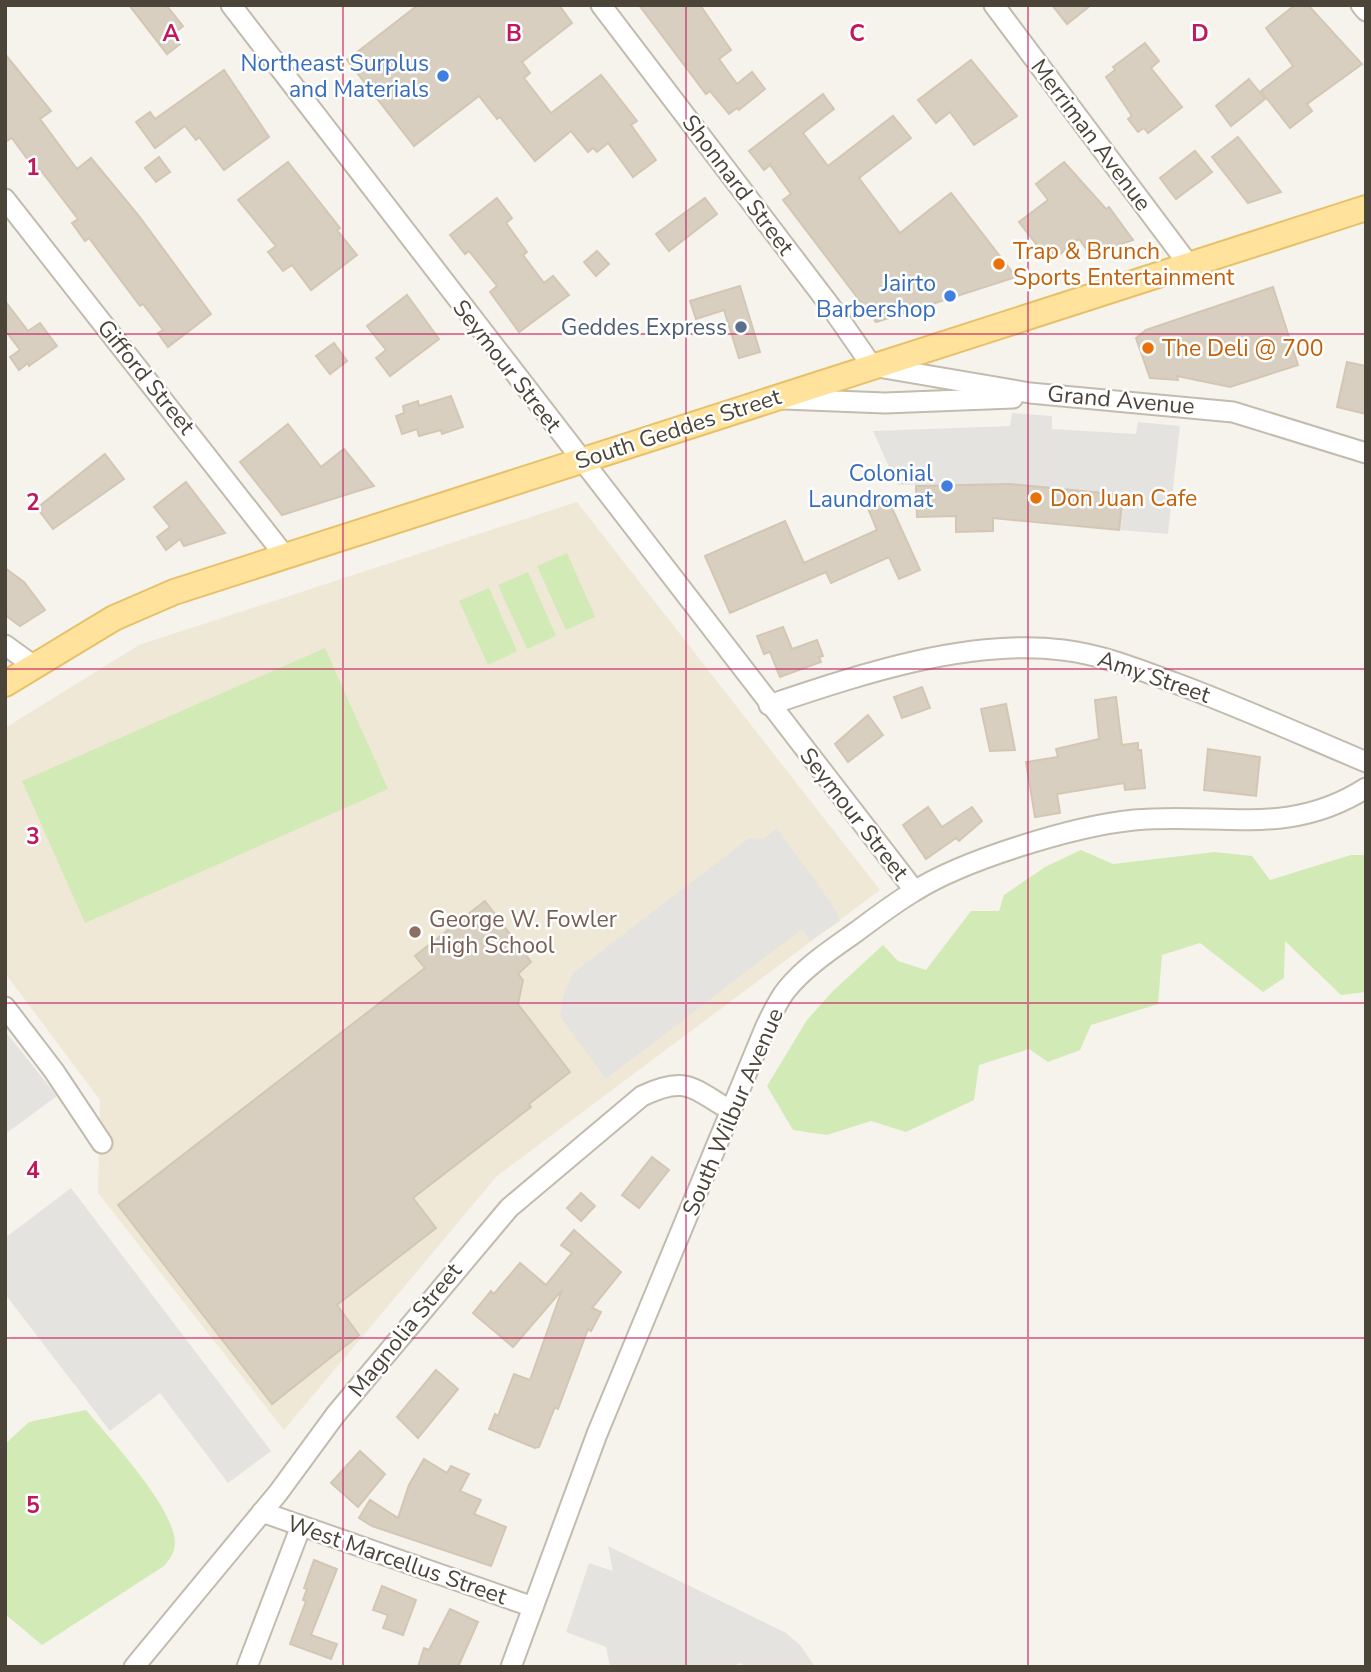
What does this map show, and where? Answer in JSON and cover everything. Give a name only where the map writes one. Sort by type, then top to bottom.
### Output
[{"type":"main road","name":"South Geddes Street","points":[[5,684],[126,612],[174,592],[1366,208]]},
{"type":"street","name":"Seymour Street","points":[[231,5],[914,890]]},
{"type":"street","name":"Shonnard Street","points":[[601,5],[831,307],[872,366]]},
{"type":"street","name":"Merriman Avenue","points":[[994,5],[1189,265]]},
{"type":"street","points":[[1361,5],[1366,11]]},
{"type":"street","name":"Gifford Street","points":[[5,199],[285,556]]},
{"type":"street","name":"Grand Avenue","points":[[872,366],[1030,393],[1233,412],[1366,453]]},
{"type":"street","points":[[774,399],[885,402],[1015,398],[1030,393]]},
{"type":"street","points":[[5,645],[34,666]]},
{"type":"street","name":"Amy Street","points":[[769,705],[842,681],[932,658],[1011,649],[1062,650],[1117,661],[1213,696],[1366,762]]},
{"type":"street","name":"South Wilbur Avenue","points":[[511,1667],[597,1434],[705,1177],[730,1110],[766,1026],[786,990],[822,955],[914,890],[987,858],[1080,830],[1133,820],[1203,817],[1273,821],[1320,812],[1340,804],[1366,788]]},
{"type":"street","points":[[5,1007],[54,1071],[102,1143]]},
{"type":"street","name":"Magnolia Street","points":[[134,1667],[262,1512],[336,1414],[509,1208],[642,1096],[667,1084],[687,1086],[730,1110]]},
{"type":"street","name":"West Marcellus Street","points":[[262,1512],[533,1607]]},
{"type":"street","points":[[247,1667],[301,1526]]},
{"type":"shaded area","points":[[1012,413],[1052,416],[1052,429],[1136,434],[1138,422],[1180,426],[1168,534],[1119,530],[1122,495],[1014,484],[897,485],[873,431],[1010,426]]},
{"type":"shaded area","name":"George W. Fowler High School","points":[[577,502],[880,890],[497,1176],[284,1430],[98,1193],[100,1100],[5,973],[5,728],[139,645]]},
{"type":"shaded area","points":[[777,828],[836,910],[840,921],[810,941],[802,929],[606,1079],[560,1016],[564,994],[573,973],[749,838],[763,839]]},
{"type":"shaded area","points":[[5,1031],[57,1096],[5,1134]]},
{"type":"shaded area","points":[[71,1188],[271,1451],[228,1483],[160,1393],[110,1431],[5,1294],[5,1238]]},
{"type":"shaded area","points":[[608,1546],[786,1633],[801,1646],[815,1667],[746,1667],[740,1663],[732,1667],[610,1667],[606,1647],[566,1632],[589,1563],[613,1571]]},
{"type":"green space","points":[[567,553],[595,617],[566,630],[537,566]]},
{"type":"green space","points":[[528,572],[556,636],[527,649],[498,585]]},
{"type":"green space","points":[[489,588],[517,651],[488,665],[459,601]]},
{"type":"green space","points":[[325,648],[388,789],[85,923],[22,781]]},
{"type":"green space","points":[[1081,850],[1113,864],[1215,852],[1252,856],[1270,880],[1351,855],[1366,855],[1366,992],[1341,995],[1285,941],[1284,978],[1263,992],[1200,943],[1162,955],[1158,1004],[1091,1025],[1080,1050],[1048,1062],[1029,1049],[979,1065],[974,1100],[906,1132],[871,1121],[827,1135],[793,1130],[767,1086],[807,1020],[833,991],[883,945],[898,961],[926,970],[971,911],[999,911],[1004,895],[1045,867]]},
{"type":"green space","points":[[86,1410],[124,1455],[164,1510],[172,1527],[175,1546],[164,1566],[42,1645],[5,1614],[5,1444],[29,1422]]},
{"type":"building","points":[[129,5],[166,5],[183,26],[173,34],[180,44],[167,54]]},
{"type":"building","name":"Northeast Surplus and Materials","points":[[418,5],[559,5],[572,23],[522,62],[530,73],[524,78],[551,113],[601,75],[637,121],[631,125],[656,160],[633,177],[608,143],[597,152],[593,148],[588,152],[571,131],[535,161],[500,117],[497,119],[479,96],[414,146],[347,60]]},
{"type":"building","points":[[639,5],[700,5],[731,50],[719,59],[737,84],[752,72],[765,89],[739,110],[737,108],[729,114],[710,91],[706,94]]},
{"type":"building","points":[[1052,5],[1091,5],[1067,24]]},
{"type":"building","points":[[1295,5],[1308,5],[1362,64],[1307,104],[1312,111],[1290,128],[1261,91],[1293,66],[1266,28]]},
{"type":"building","points":[[1145,43],[1159,61],[1151,68],[1182,107],[1148,133],[1144,128],[1138,132],[1128,119],[1132,116],[1106,77],[1115,70],[1113,67]]},
{"type":"building","points":[[5,54],[51,111],[40,119],[77,169],[91,158],[139,216],[211,314],[168,347],[158,333],[163,330],[143,304],[140,306],[89,238],[85,241],[72,223],[78,219],[42,172],[31,164],[12,138],[5,142]]},
{"type":"building","points":[[971,60],[1017,116],[974,145],[950,112],[936,123],[918,100]]},
{"type":"building","points":[[224,70],[269,137],[224,170],[199,137],[196,140],[185,126],[155,148],[136,122],[150,112],[155,119]]},
{"type":"building","points":[[1249,79],[1265,99],[1231,126],[1216,106]]},
{"type":"building","points":[[823,94],[834,109],[803,133],[828,166],[893,116],[911,138],[859,178],[900,233],[951,193],[1016,277],[876,322],[783,200],[791,194],[770,165],[764,170],[749,151]]},
{"type":"building","points":[[1238,137],[1281,192],[1248,203],[1212,157]]},
{"type":"building","points":[[1195,151],[1212,172],[1176,199],[1160,178]]},
{"type":"building","points":[[159,157],[170,172],[156,182],[145,168]]},
{"type":"building","points":[[288,162],[340,228],[337,230],[357,255],[311,290],[292,265],[283,271],[268,252],[276,246],[238,200]]},
{"type":"building","points":[[1064,162],[1106,209],[1109,207],[1133,240],[1090,254],[1079,239],[1050,262],[1019,222],[1048,200],[1036,184]]},
{"type":"building","points":[[497,198],[512,218],[506,223],[527,252],[523,255],[544,283],[553,276],[569,295],[519,332],[490,292],[497,286],[469,251],[465,254],[450,235]]},
{"type":"building","points":[[705,198],[717,214],[669,251],[656,234]]},
{"type":"building","points":[[597,251],[609,264],[596,276],[584,262]]},
{"type":"building","points":[[740,286],[760,352],[739,358],[724,310],[696,319],[690,301]]},
{"type":"building","points":[[1273,287],[1298,365],[1230,387],[1177,376],[1178,380],[1150,378],[1136,338],[1146,330]]},
{"type":"building","points":[[407,295],[439,339],[390,376],[376,358],[386,350],[367,326]]},
{"type":"building","points":[[5,301],[28,331],[40,323],[57,346],[19,370],[10,357],[20,350],[5,330]]},
{"type":"building","points":[[334,343],[347,361],[330,374],[316,356]]},
{"type":"building","points":[[1347,362],[1366,366],[1366,414],[1337,407]]},
{"type":"building","points":[[451,396],[463,427],[442,434],[441,430],[419,436],[417,429],[402,434],[396,416],[404,413],[403,406],[418,401],[419,406]]},
{"type":"building","points":[[288,424],[321,467],[344,449],[374,486],[282,515],[240,462]]},
{"type":"building","points":[[105,454],[124,479],[53,529],[37,508]]},
{"type":"building","points":[[186,482],[225,533],[184,546],[180,539],[166,550],[157,537],[170,527],[154,507]]},
{"type":"building","points":[[1010,484],[1123,495],[1119,530],[993,518],[993,531],[956,532],[956,516],[917,517],[916,486]]},
{"type":"building","points":[[887,497],[920,570],[899,579],[889,557],[831,583],[826,572],[730,613],[705,556],[785,521],[804,563],[877,530],[867,506]]},
{"type":"building","points":[[5,568],[24,582],[45,610],[20,626],[5,615]]},
{"type":"building","points":[[783,627],[792,649],[817,640],[823,656],[819,657],[821,662],[780,677],[770,652],[764,654],[757,636]]},
{"type":"building","points":[[922,687],[930,708],[902,718],[894,697]]},
{"type":"building","points":[[1116,697],[1122,745],[1138,743],[1145,788],[1125,790],[1124,783],[1057,794],[1060,813],[1035,817],[1026,762],[1058,757],[1056,749],[1099,739],[1095,700]]},
{"type":"building","points":[[1006,704],[1015,750],[990,751],[981,709]]},
{"type":"building","points":[[868,715],[883,735],[848,762],[835,744]]},
{"type":"building","points":[[1208,749],[1260,757],[1256,796],[1204,790]]},
{"type":"building","points":[[928,807],[942,827],[972,807],[982,821],[959,841],[956,838],[926,859],[903,825]]},
{"type":"building","points":[[485,901],[531,962],[518,974],[523,980],[518,1004],[570,1072],[529,1104],[531,1107],[413,1198],[436,1228],[337,1305],[359,1335],[272,1404],[118,1205],[425,968],[415,956]]},
{"type":"building","points":[[652,1157],[669,1170],[639,1208],[622,1195]]},
{"type":"building","points":[[581,1193],[595,1206],[581,1221],[567,1208]]},
{"type":"building","points":[[574,1230],[621,1272],[592,1308],[601,1312],[591,1331],[588,1329],[558,1409],[555,1407],[539,1447],[535,1448],[489,1429],[495,1414],[498,1416],[514,1374],[530,1380],[562,1290],[513,1347],[473,1313],[491,1291],[494,1294],[520,1263],[546,1285],[572,1253],[561,1245]]},
{"type":"building","points":[[436,1370],[458,1389],[418,1438],[397,1417]]},
{"type":"building","points":[[360,1451],[385,1474],[358,1507],[331,1483]]},
{"type":"building","points":[[424,1459],[447,1473],[451,1466],[469,1474],[460,1491],[481,1500],[474,1514],[506,1527],[491,1566],[372,1526],[359,1518],[370,1500],[398,1518],[409,1485]]},
{"type":"building","points":[[314,1560],[337,1569],[311,1635],[337,1644],[331,1659],[290,1644],[306,1601],[303,1600],[307,1589],[304,1588]]},
{"type":"building","points":[[382,1586],[416,1600],[403,1635],[383,1628],[388,1615],[373,1610]]},
{"type":"building","points":[[450,1609],[478,1622],[458,1667],[418,1667],[424,1648],[429,1650]]},
{"type":"place","name":"Northeast Surplus and Materials","points":[[443,76]]},
{"type":"place","name":"Trap & Brunch Sports Entertainment","points":[[999,264]]},
{"type":"place","name":"Jairto Barbershop","points":[[950,296]]},
{"type":"place","name":"Geddes Express","points":[[741,327]]},
{"type":"place","name":"The Deli @ 700","points":[[1148,348]]},
{"type":"place","name":"Colonial Laundromat","points":[[947,486]]},
{"type":"place","name":"Don Juan Cafe","points":[[1036,498]]},
{"type":"place","name":"George W. Fowler High School","points":[[415,932]]}]
